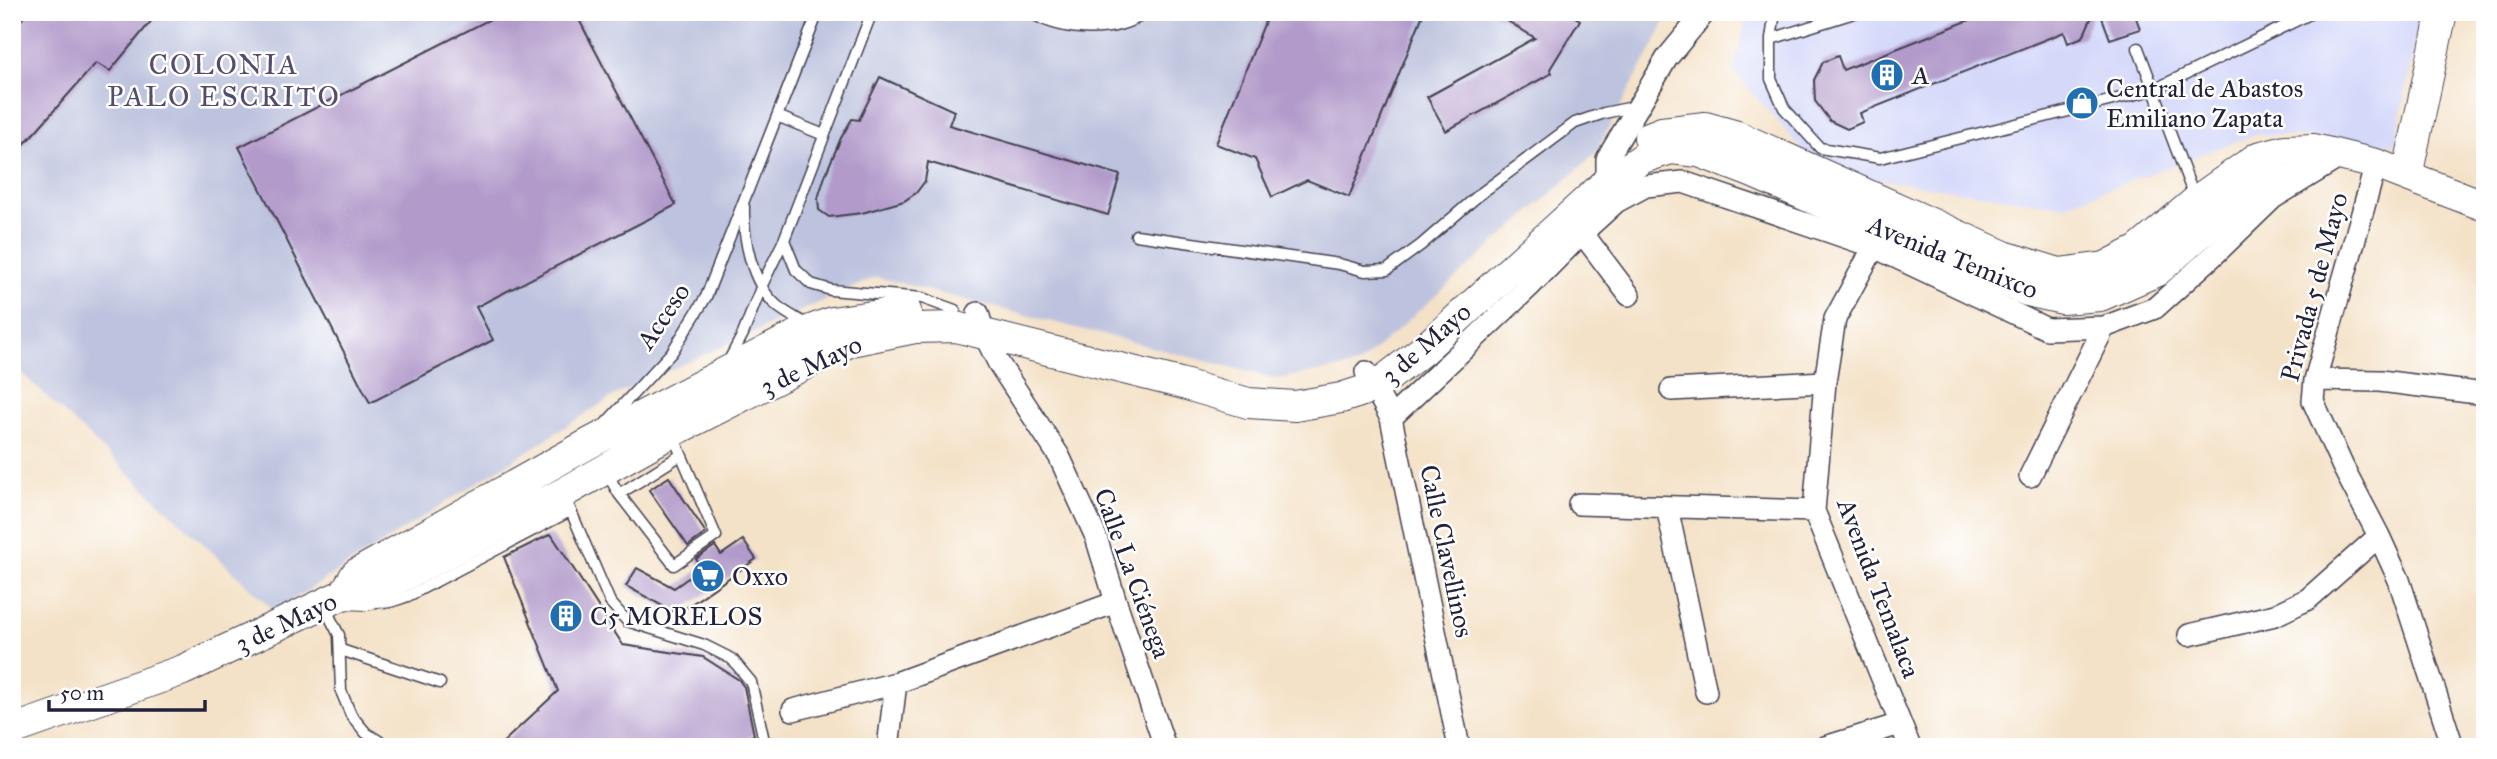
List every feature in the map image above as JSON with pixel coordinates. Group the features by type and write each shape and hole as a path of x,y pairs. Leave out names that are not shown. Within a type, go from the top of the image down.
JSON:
{"main road":[{"path":"2407,176 2442,12"},
{"path":"1370,379 1572,188 1610,181 1622,148 1662,132 1705,127 1737,136 2004,256 2059,273 2105,267 2202,213"},
{"name":"Avenida Temixco","path":"1671,149 1699,152 1741,168 2027,291 2062,299 2100,296 2157,271 2202,213 2314,149 2376,164 2483,207"},
{"name":"3 de Mayo","path":"12,730 183,670 347,592 563,484 671,426 703,417 829,337 915,328 956,327 972,319 1248,403 1296,406 1341,398 1423,350 1575,224 1610,181 1643,158 1671,149"},
{"path":"671,426 720,376 795,336 829,337"}],"street":[{"path":"1705,12 1667,58 1638,106 1610,181 1646,186 1684,183 1874,247 2047,329 2104,327 2155,308 2273,198 2343,155"},
{"name":"Privada 5 de Mayo","path":"2376,164 2315,380 2313,401 2399,580 2453,747"},
{"path":"1391,418 1531,286 1575,224 1629,295"},
{"name":"Avenida Temalaca","path":"1874,247 1835,319 1825,382 1814,511 1910,747"},
{"name":"Calle La Ciénega","path":"972,319 1059,456 1097,537 1165,747"},
{"path":"2030,476 2104,327"},
{"name":"Calle Clavellinos","path":"1370,379 1391,418 1459,747"},
{"path":"2315,380 2380,381 2485,396"},
{"path":"1671,390 1825,382"},
{"path":"1579,504 1814,511"},
{"path":"1667,507 1706,692"},
{"path":"2189,635 2275,615 2308,598 2379,536"},
{"path":"793,710 896,682 1116,602"},
{"path":"888,747 896,682"},
{"path":"1825,747 1900,724"}],"lane":[{"name":"Acceso","path":"602,464 627,398 672,352 706,297 818,12"},
{"path":"703,417 784,240 872,12"},
{"path":"1029,12 1046,22 1089,30 1137,19 1147,12"},
{"path":"1775,12 1771,39 1771,79 1784,108 1821,148 1880,158 2153,90 2314,12"},
{"path":"1771,39 1857,12"},
{"path":"2138,48 2202,213"},
{"path":"1136,235 1339,264 1365,271 1387,270 1421,246 1480,194 1575,123 1638,106"},
{"path":"777,116 824,135"},
{"name":"Acceso","path":"745,197 743,231 750,258 762,285 775,304 829,337"},
{"path":"784,240 796,270 811,284 831,290 922,298 972,319"},
{"path":"602,464 674,565 716,536 671,426"},
{"path":"563,484 610,602 627,621 704,645 732,659 751,682 763,747"},
{"path":"347,592 339,635 341,691 351,715 366,733 389,747"},
{"path":"341,650 440,683"}],"shaded area":[{"path":"12,12 1669,12 1594,155 1358,365 1277,379 876,277 617,394 275,611 12,364"},
{"name":"Central de Abastos Emiliano Zapata","path":"1748,12 2421,12 2395,144 2257,134 2062,206 1821,171 1733,71"}],"building":[{"path":"28,12 143,12 153,19 110,71 96,63 12,158 12,30"},
{"path":"504,12 575,12 676,205 476,307 493,340 370,403 239,147"},
{"path":"1269,12 1424,12 1349,197 1307,180 1272,197 1255,159 1216,144"},
{"path":"1493,12 1567,12 1580,20 1550,69 1552,73 1446,131 1427,97 1535,38"},
{"name":"A","path":"1990,12 2094,12 2083,37 2068,43 2064,32 1860,113 1863,122 1847,129 1830,121 1815,101 1814,80 1823,62 1838,56 1843,70"},
{"path":"2100,12 2134,12 2140,29 2110,39"},
{"path":"880,77 954,111 949,125 1120,175 1108,215 928,162 925,181 916,193 904,201 862,213 829,217 819,210 818,198 826,173 841,138 852,119 859,120"},
{"path":"669,477 706,533 688,546 649,490"},
{"name":"C5 MORELOS","path":"551,534 623,645 703,657 739,680 744,687 754,735 730,747 498,747 558,691 504,557"},
{"path":"743,540 756,559 677,614 626,586 637,568 674,588 702,568 696,559 715,546 721,555"}],"place":[{"name":"A","path":"1887,75"},
{"name":"Central de Abastos Emiliano Zapata","path":"2082,103"},
{"name":"Oxxo","path":"708,576"},
{"name":"C5 MORELOS","path":"566,616"}],"district":[{"name":"COLONIA PALO ESCRITO","path":"224,80"}]}
